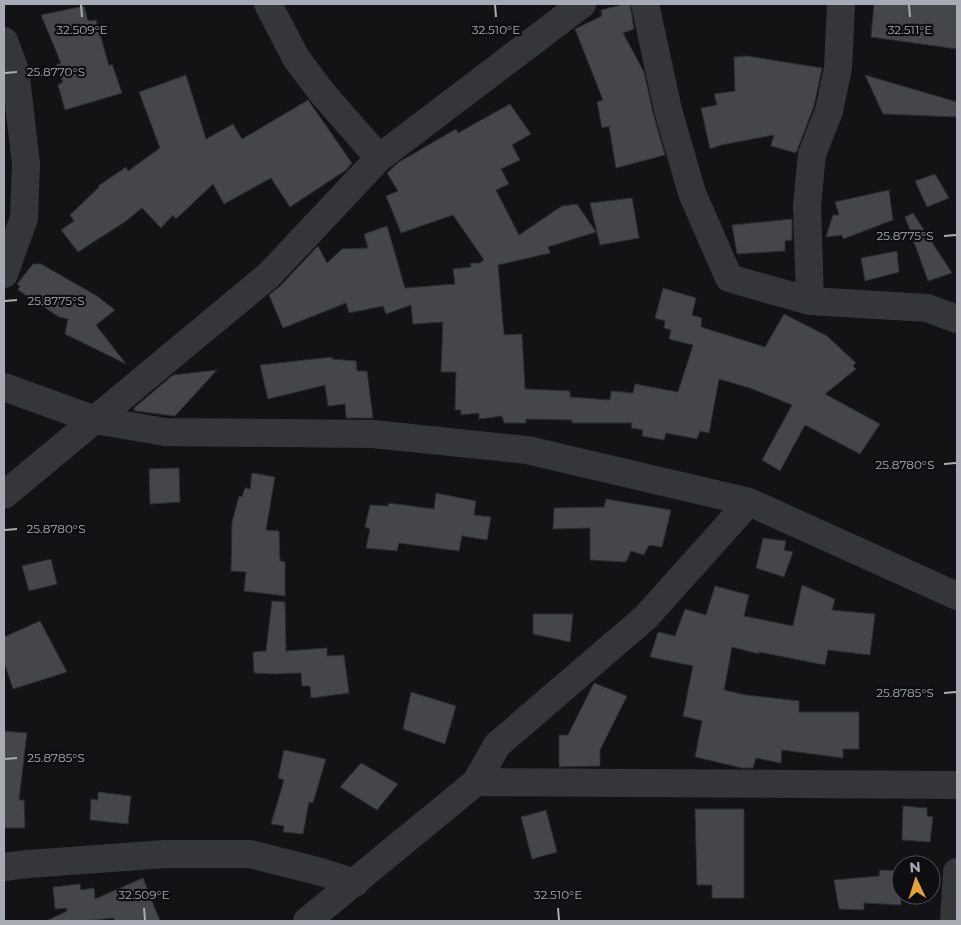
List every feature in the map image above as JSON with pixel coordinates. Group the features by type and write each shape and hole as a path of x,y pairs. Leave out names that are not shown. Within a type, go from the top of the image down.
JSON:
{"street":[{"path":"268,4 296,58 323,94 379,158"},
{"path":"4,494 269,276 379,158 582,4"},
{"path":"645,4 668,110 692,193 728,278 810,301 927,308 957,319"},
{"path":"810,301 808,205 812,154 829,112 838,68 841,4"},
{"path":"4,41 15,70 26,164 24,218 4,274"},
{"path":"4,387 95,420 165,432 373,434 527,450 749,502 957,596"},
{"path":"307,921 476,782 497,745 646,617 749,502"},
{"path":"476,782 957,785"},
{"path":"4,868 28,864 166,854 250,854 321,872 355,883"},
{"path":"954,921 957,872"}],"building":[{"path":"630,4 634,29 623,33 644,72 665,155 616,168 609,126 602,128 597,102 603,100 575,29 602,16 601,10"},
{"path":"874,4 957,4 957,49 871,37"},
{"path":"84,6 88,21 96,20 109,66 112,64 122,93 65,110 58,85 63,82 56,65 61,63 41,15"},
{"path":"747,56 822,68 814,106 796,153 771,146 774,135 721,145 710,149 701,108 717,105 714,94 735,91 734,57"},
{"path":"186,75 206,139 233,124 242,139 308,100 352,163 346,170 290,207 271,178 224,204 213,184 176,219 173,215 161,228 142,208 126,221 78,252 61,230 74,221 70,215 98,186 126,167 128,171 160,148 139,92"},
{"path":"865,75 957,102 957,117 883,114"},
{"path":"510,104 531,134 512,145 520,160 501,169 509,184 496,190 519,235 562,206 577,204 596,232 548,247 550,253 498,265 504,335 522,334 525,389 570,391 570,397 610,400 611,391 633,393 635,384 678,392 693,345 669,339 671,330 664,328 665,321 655,318 663,288 696,298 692,315 702,318 701,327 765,347 784,314 827,336 856,363 853,366 856,369 825,394 880,424 860,454 805,425 780,471 762,460 792,405 750,388 719,379 709,433 700,431 697,439 666,433 664,440 642,436 643,430 631,428 632,423 572,423 572,420 526,419 526,423 504,423 502,416 479,419 479,413 461,415 461,410 455,410 456,372 441,372 443,322 413,324 411,305 386,314 383,306 349,313 346,303 283,328 269,295 318,246 327,263 342,249 368,248 364,234 387,226 405,288 455,284 453,269 471,267 470,263 480,263 484,260 453,215 401,233 386,196 398,191 387,173 399,162 456,129 458,133"},
{"path":"935,174 949,198 927,207 915,181"},
{"path":"889,190 893,220 843,239 842,235 826,237 833,215 839,215 835,202"},
{"path":"632,198 639,238 600,245 590,203"},
{"path":"913,213 952,273 928,281 905,217"},
{"path":"792,219 792,240 785,241 785,251 737,254 732,225"},
{"path":"897,251 899,272 865,281 861,258"},
{"path":"33,264 41,264 97,296 115,310 96,325 126,364 65,334 68,319 59,317 18,290 20,286 17,284"},
{"path":"332,357 332,359 356,361 357,371 367,371 373,418 346,418 345,404 328,406 325,385 268,399 260,365"},
{"path":"217,370 175,416 135,411 134,408 173,375"},
{"path":"179,468 180,502 150,504 149,469"},
{"path":"252,473 275,477 266,530 279,531 280,561 285,562 285,596 244,591 246,572 231,571 232,522 239,496 242,497 245,488 250,489"},
{"path":"436,493 476,501 474,515 491,517 487,540 462,536 459,551 399,543 397,551 366,548 370,529 365,527 370,505 388,506 389,503 434,509"},
{"path":"606,499 671,510 662,547 649,545 644,555 631,551 626,562 590,560 590,528 553,529 554,508 604,507"},
{"path":"763,538 786,541 784,550 793,552 784,577 756,568"},
{"path":"51,559 57,584 29,591 22,566"},
{"path":"802,585 835,599 832,610 875,614 870,655 828,650 825,665 759,652 759,654 732,647 724,690 746,695 799,701 799,712 859,712 859,749 843,749 843,758 782,750 781,763 756,758 753,768 742,768 695,757 702,721 683,716 693,666 650,657 658,632 675,636 685,609 706,615 715,586 749,595 744,616 793,626"},
{"path":"272,601 285,602 286,651 327,648 327,656 344,655 349,693 311,698 310,686 302,686 301,673 254,673 253,652 266,651"},
{"path":"533,614 573,614 570,642 533,634"},
{"path":"40,621 67,672 13,689 4,662 4,637"},
{"path":"594,683 627,696 600,750 600,766 559,767 559,735 568,735"},
{"path":"411,692 456,706 445,744 403,729"},
{"path":"4,731 27,733 19,800 24,800 25,828 4,828"},
{"path":"284,750 326,759 313,803 309,802 303,834 283,832 284,826 271,824 284,780 278,778"},
{"path":"361,763 398,784 377,810 340,787"},
{"path":"98,792 131,796 128,824 90,820 91,799 98,800"},
{"path":"903,806 927,808 927,816 933,817 930,842 902,840"},
{"path":"695,809 744,809 744,898 712,898 712,885 697,885"},
{"path":"546,810 557,852 532,859 521,817"},
{"path":"880,870 891,871 891,904 864,903 864,910 839,909 834,880 879,876"},
{"path":"143,878 160,921 115,921 113,918 84,921 46,921 67,911 67,908 55,909 53,887 80,884 81,890 94,888 95,899"}]}
